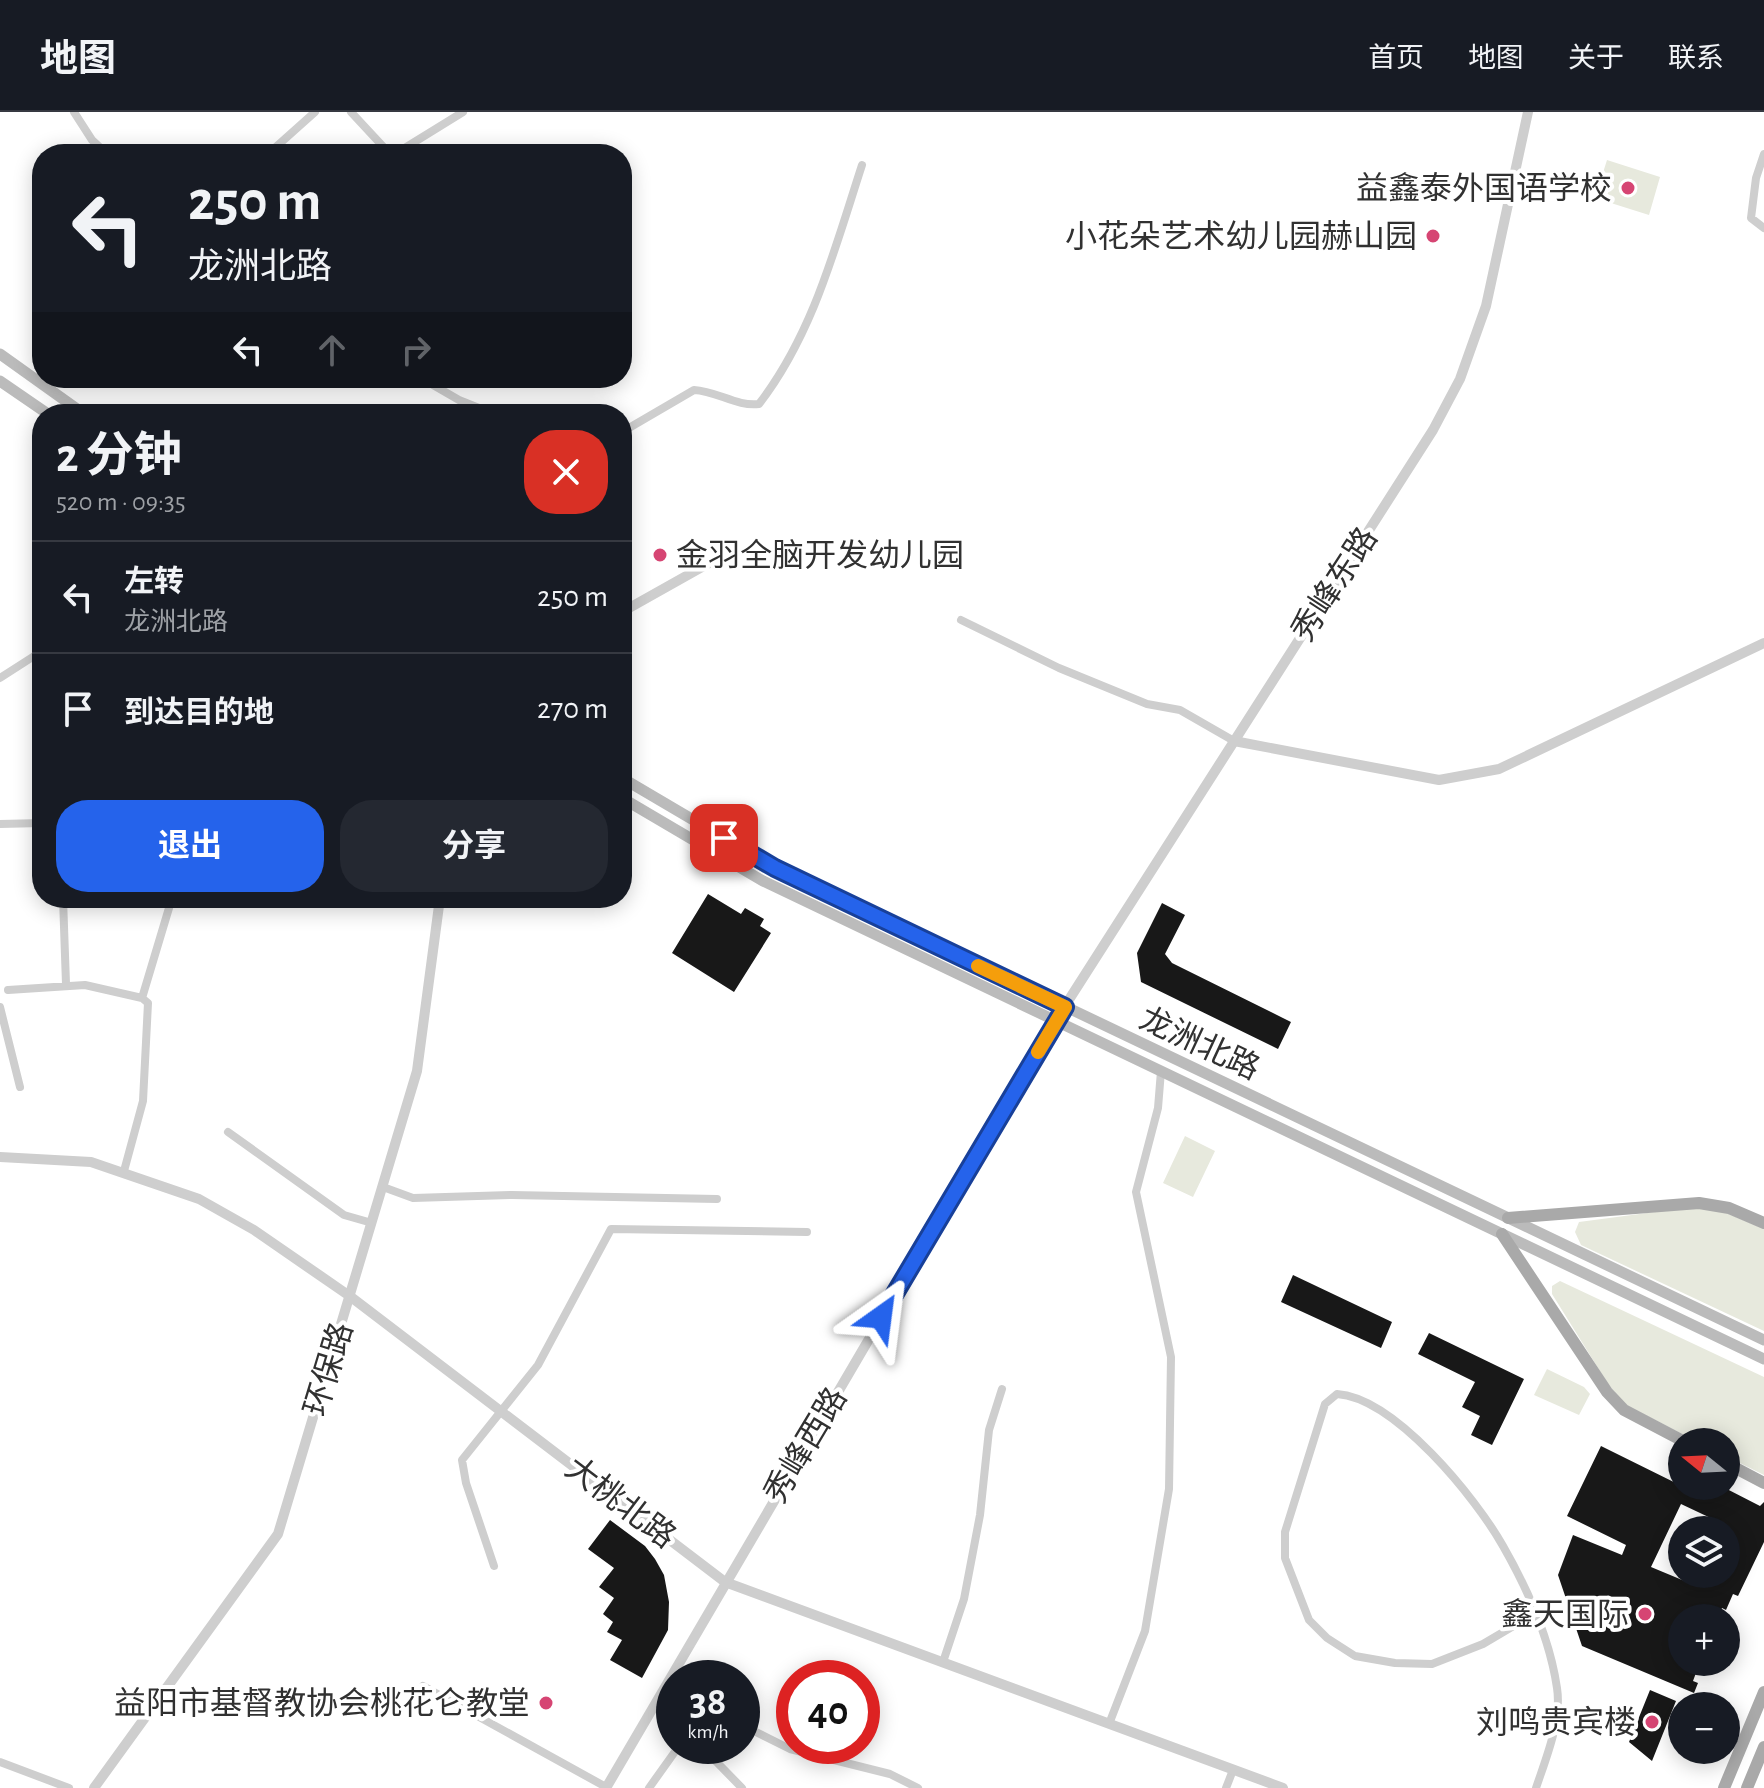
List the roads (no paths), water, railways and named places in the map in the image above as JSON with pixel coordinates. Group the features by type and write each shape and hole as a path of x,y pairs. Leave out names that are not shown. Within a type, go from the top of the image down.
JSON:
{"main road":[{"path":"0,354 32,377"},
{"path":"0,381 33,404"},
{"path":"48,388 70,404"},
{"name":"龙洲北路","path":"632,784 775,868 1764,1340"},
{"name":"龙洲北路","path":"632,804 763,881 1764,1359"},
{"path":"1508,1218 1699,1203 1729,1208 1764,1223"},
{"path":"1502,1234 1607,1392 1624,1410 1668,1433"},
{"path":"1740,1470 1764,1483"},
{"path":"1724,1788 1764,1692"},
{"path":"1747,1788 1764,1747"}],"street":[{"path":"74,112 96,144"},
{"path":"279,144 315,112"},
{"path":"351,112 382,144"},
{"path":"409,144 463,112"},
{"name":"秀峰东路","path":"1056,1020 1433,430 1460,379 1486,306 1528,112"},
{"path":"1764,154 1756,178 1751,218 1764,228"},
{"path":"632,426 694,390 750,405 759,404 774,385 820,296 862,165"},
{"path":"438,388 469,404"},
{"path":"632,606 711,562"},
{"path":"961,620 1088,680 1147,704 1180,710 1234,741 1439,780 1499,769 1764,643"},
{"path":"0,678 32,657"},
{"path":"0,824 32,823"},
{"path":"63,908 66,984"},
{"path":"142,998 169,908"},
{"name":"环保路","path":"94,1788 278,1534 417,1071 439,908"},
{"path":"8,990 85,985 142,998 148,1003 143,1101 124,1171"},
{"path":"0,1007 20,1087"},
{"name":"秀峰西路","path":"683,1660 725,1582 1056,1020"},
{"path":"1109,1724 1145,1631 1169,1489 1171,1357 1136,1192 1158,1108 1161,1071"},
{"path":"228,1132 344,1215 372,1223"},
{"name":"大桃北路","path":"0,1157 91,1162 124,1171 199,1199 254,1230 351,1297 725,1582 1283,1788"},
{"path":"383,1187 413,1198 512,1195 717,1199"},
{"path":"494,1566 466,1483 462,1460 538,1365 611,1229 807,1232"},
{"path":"943,1662 964,1599 980,1515 989,1430 1002,1389"},
{"path":"1534,1614 1483,1644 1432,1664 1395,1663 1355,1656 1327,1638 1309,1620 1285,1558 1285,1532 1289,1510 1325,1404 1337,1394 1351,1395 1407,1430 1452,1474 1503,1546 1534,1614 1547,1643 1558,1691 1551,1746 1536,1788"},
{"path":"423,1686 606,1787"},
{"name":"秀峰西路","path":"606,1787 656,1707"},
{"path":"760,1734 790,1749 890,1774 918,1788"},
{"path":"0,1762 69,1788"},
{"path":"649,1788 666,1764"},
{"path":"719,1764 742,1788"},
{"path":"1226,1788 1233,1770"}],"place":[{"name":"益鑫泰外国语学校","path":"1628,188"},
{"name":"小花朵艺术幼儿园赫山园","path":"1433,236"},
{"name":"金羽全脑开发幼儿园","path":"660,555"},
{"name":"鑫天国际","path":"1645,1614"},
{"name":"益阳市基督教协会桃花仑教堂","path":"546,1703"},
{"name":"刘鸣贵宾楼","path":"1652,1722"}]}
